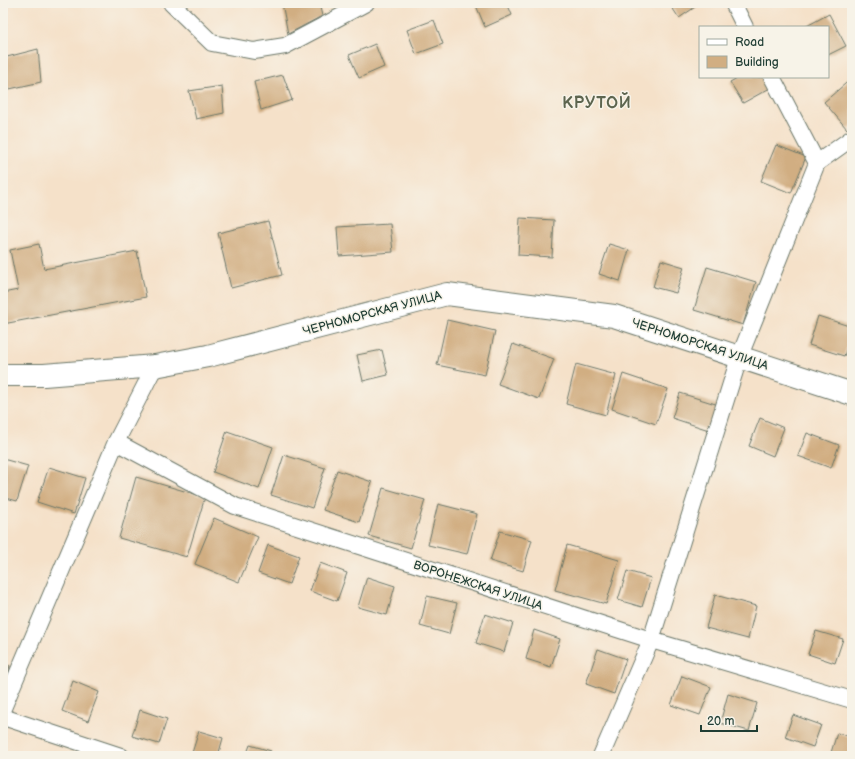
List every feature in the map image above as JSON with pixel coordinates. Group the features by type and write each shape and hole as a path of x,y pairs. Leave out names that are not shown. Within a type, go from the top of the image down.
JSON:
{"main road":[{"name":"ЧЕРНОМОРСКАЯ УЛИЦА","path":"3,375 44,375 155,366 208,356 447,294 614,316 852,394"}],"street":[{"path":"171,3 212,43 254,51 285,46 366,3"},
{"path":"733,3 745,26"},
{"path":"773,78 817,163"},
{"path":"601,756 651,640 739,358 817,163 852,138"},
{"path":"3,708 116,442 155,366"},
{"name":"ВОРОНЕЖСКАЯ УЛИЦА","path":"116,442 235,506 651,640 852,700"},
{"path":"3,717 121,756"}],"building":[{"path":"282,3 319,3 322,16 288,34"},
{"path":"475,3 507,3 512,15 485,27"},
{"path":"669,3 701,3 679,18"},
{"path":"829,14 846,46 829,54 829,26 807,26"},
{"path":"434,20 443,44 416,54 407,30"},
{"path":"375,44 384,67 359,78 349,55"},
{"path":"38,49 41,82 5,90 3,58"},
{"path":"283,75 292,100 261,110 254,82"},
{"path":"737,78 764,78 770,88 743,103 730,82"},
{"path":"852,78 852,125 847,129 824,102"},
{"path":"222,86 224,113 196,119 189,91"},
{"path":"776,145 806,157 791,193 761,181"},
{"path":"520,218 554,220 552,257 518,255"},
{"path":"268,221 282,275 231,288 218,233"},
{"path":"390,224 393,252 339,256 337,227"},
{"path":"39,244 44,269 137,251 146,297 3,324 3,293 18,290 10,250"},
{"path":"609,244 629,250 620,281 599,274"},
{"path":"661,260 684,267 676,293 653,287"},
{"path":"707,267 756,282 743,325 694,310"},
{"path":"818,316 852,327 852,333 844,356 809,345"},
{"path":"447,320 495,331 485,375 437,365"},
{"path":"513,344 554,359 539,399 498,384"},
{"path":"382,350 388,375 363,381 357,355"},
{"path":"576,364 616,375 606,415 566,404"},
{"path":"623,374 668,389 656,424 612,409"},
{"path":"680,393 722,406 715,432 672,418"},
{"path":"760,418 784,428 773,456 749,446"},
{"path":"227,431 273,447 259,489 213,472"},
{"path":"807,433 839,445 831,468 798,456"},
{"path":"284,455 325,468 312,508 271,495"},
{"path":"3,459 28,466 17,501 3,497"},
{"path":"49,467 85,478 74,514 37,502"},
{"path":"337,470 372,482 359,522 323,510"},
{"path":"136,477 205,497 187,557 119,538"},
{"path":"383,488 425,500 411,548 369,536"},
{"path":"438,504 477,514 467,554 428,545"},
{"path":"214,518 258,537 239,582 195,564"},
{"path":"500,531 532,540 523,571 490,561"},
{"path":"268,545 299,556 289,584 258,573"},
{"path":"567,545 619,560 606,604 555,590"},
{"path":"320,563 347,573 337,601 310,591"},
{"path":"627,571 651,578 642,607 618,600"},
{"path":"367,577 395,586 387,615 358,607"},
{"path":"715,595 756,606 748,639 706,628"},
{"path":"427,596 457,603 449,634 420,626"},
{"path":"485,614 513,623 504,652 476,643"},
{"path":"534,630 560,639 551,667 526,659"},
{"path":"816,631 843,639 835,663 808,654"},
{"path":"598,649 626,659 614,694 586,684"},
{"path":"3,663 10,666 3,686"},
{"path":"682,676 711,687 700,715 671,705"},
{"path":"73,681 99,692 88,721 62,711"},
{"path":"728,694 757,703 749,731 720,723"},
{"path":"140,710 167,719 159,744 132,736"},
{"path":"793,715 821,725 813,747 785,737"},
{"path":"199,731 223,738 218,756 191,756"},
{"path":"837,733 852,737 852,756 830,756"},
{"path":"250,745 271,751 269,756 246,756"}],"district":[{"name":"КРУТОЙ","path":"597,102"}]}
